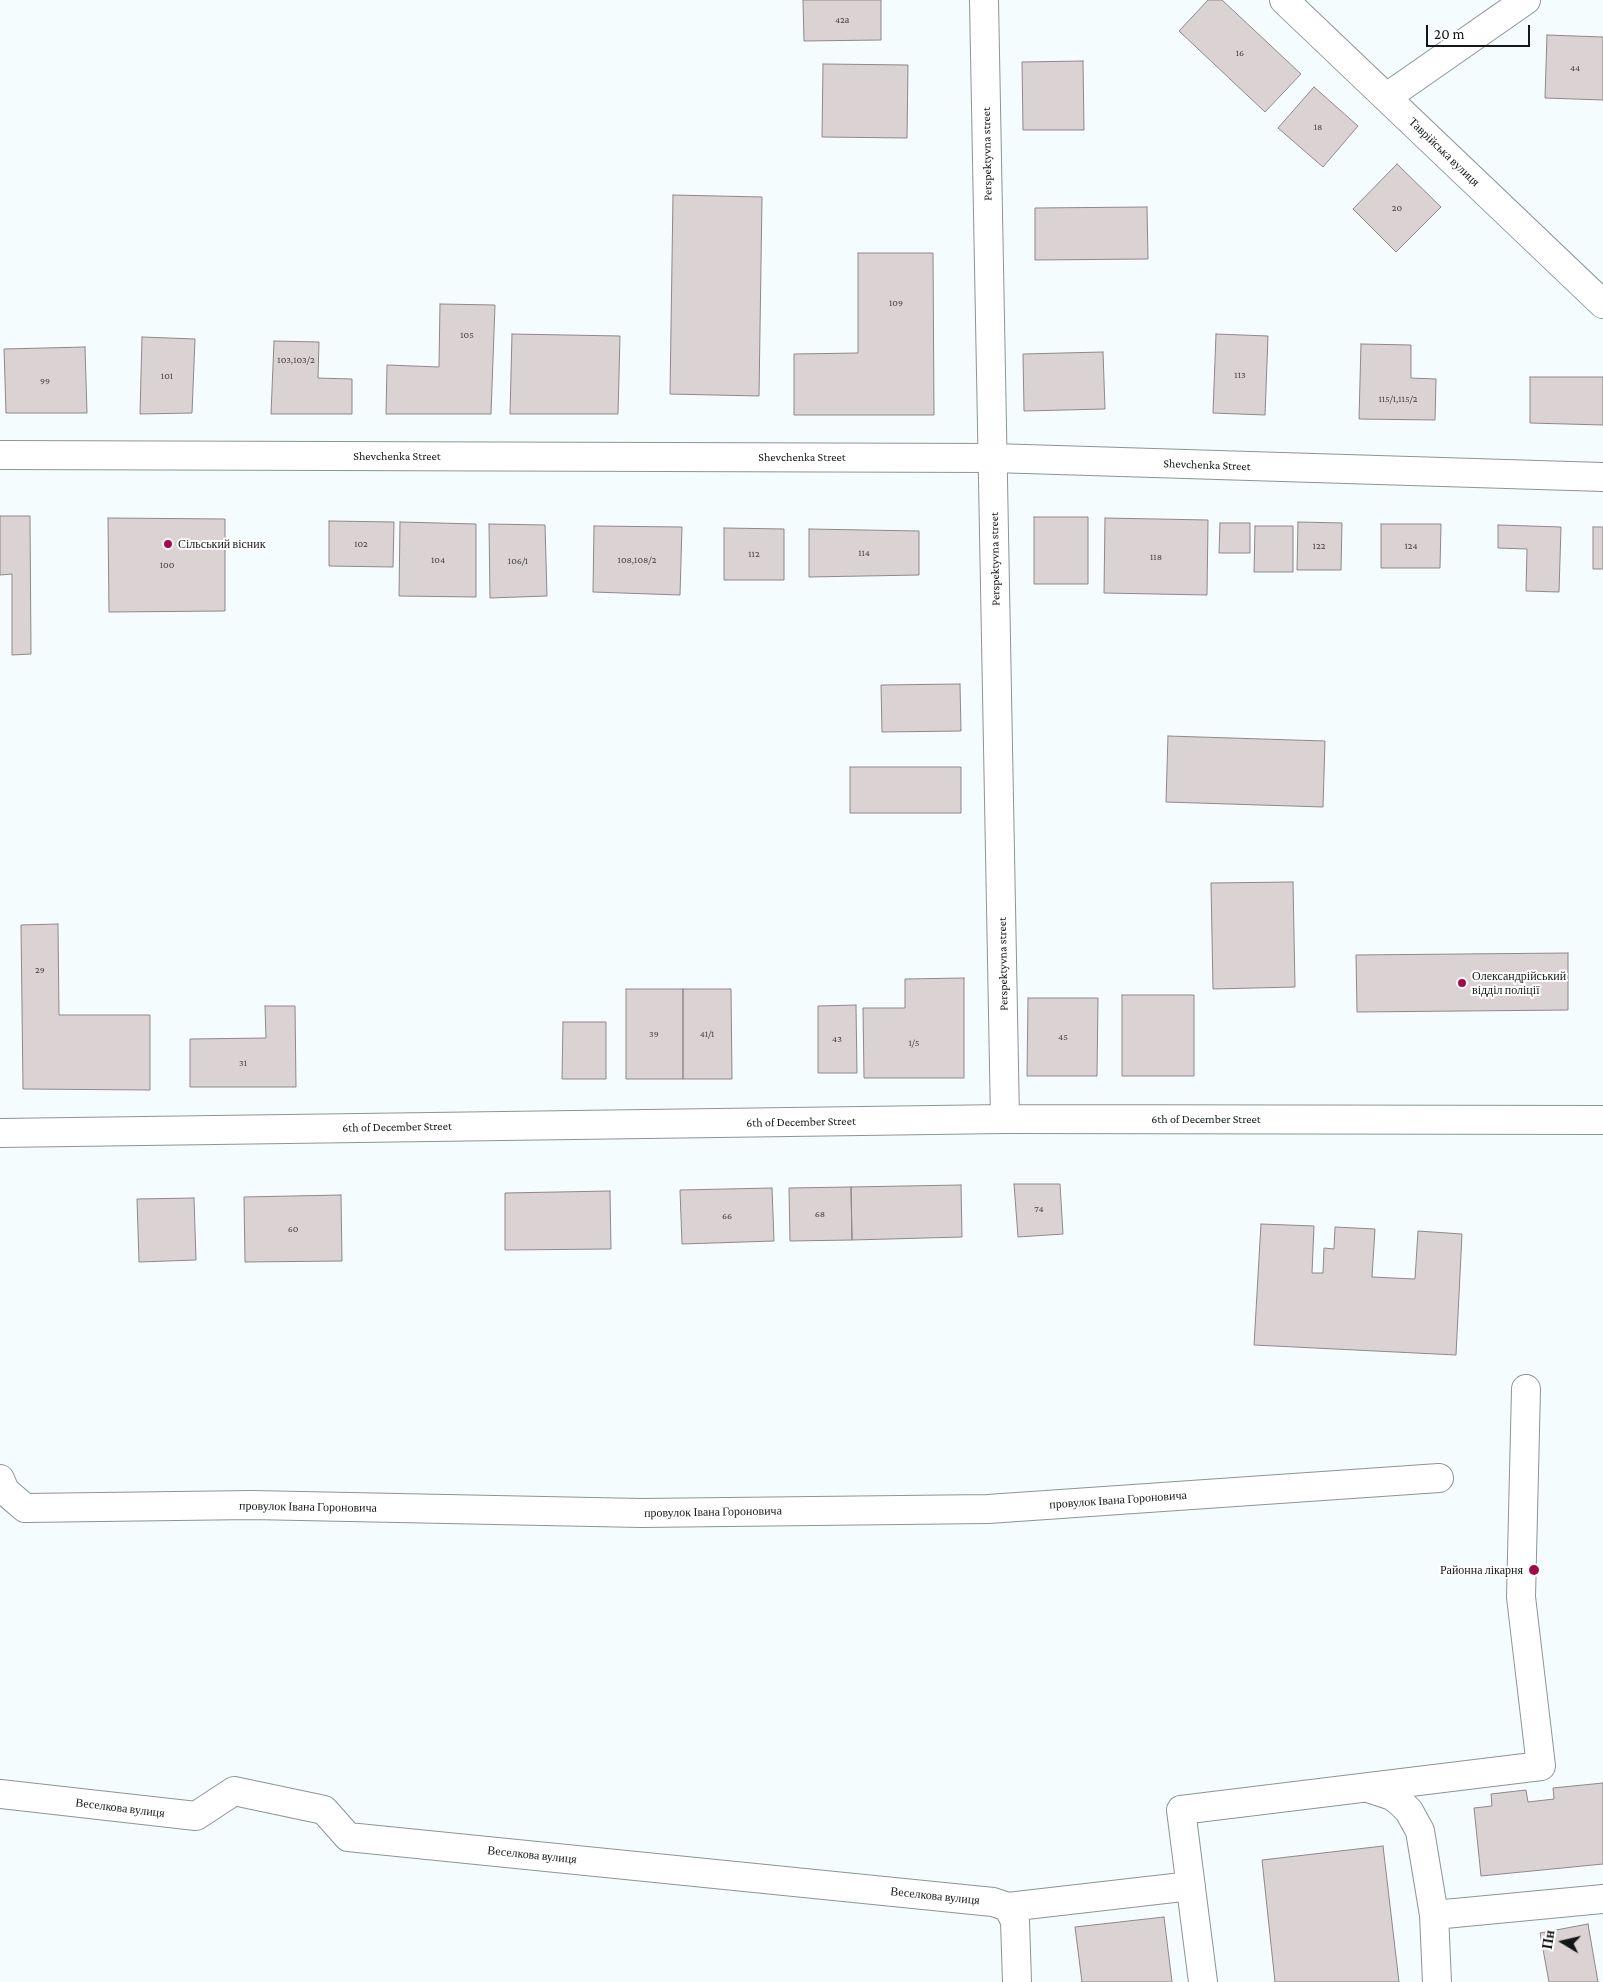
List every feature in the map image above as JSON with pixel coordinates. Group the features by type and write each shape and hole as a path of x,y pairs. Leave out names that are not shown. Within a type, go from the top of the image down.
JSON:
{"street":[{"name":"Perspektyvna street","path":"984,0 1005,1119"},
{"name":"Таврійська вулиця","path":"1284,0 1603,304"},
{"path":"1387,98 1526,0"},
{"name":"Shevchenka Street","path":"0,455 993,458 1603,477"},
{"name":"6th of December Street","path":"0,1133 1005,1119 1603,1120"},
{"path":"1203,1982 1181,1810 1541,1766 1521,1596 1526,1389"},
{"name":"провулок Івана Гороновича","path":"0,1479 5,1491 25,1508 252,1505 641,1513 988,1509 1439,1478"},
{"path":"1365,1787 1392,1796 1406,1807 1416,1820 1420,1831 1434,1915 1437,1982"},
{"name":"Веселкова вулиця","path":"0,1794 196,1816 234,1792 324,1810 348,1837 993,1902 1008,1907"},
{"path":"1017,1982 1016,1921 1008,1907 1191,1886"},
{"path":"1434,1915 1603,1899"}],"building":[{"path":"803,0 881,0 881,40 804,41"},
{"path":"1208,0 1222,0 1301,74 1265,112 1179,31"},
{"path":"1547,35 1603,37 1603,100 1545,98"},
{"path":"1083,61 1084,130 1023,130 1022,62"},
{"path":"823,64 908,65 907,138 822,137"},
{"path":"1314,87 1358,126 1323,167 1278,128"},
{"path":"1397,164 1441,207 1396,252 1353,209"},
{"path":"673,195 762,197 759,396 670,394"},
{"path":"1147,207 1148,259 1035,260 1035,208"},
{"path":"858,253 933,253 934,415 794,415 794,354 858,353"},
{"path":"440,304 495,305 491,414 386,414 387,365 439,367"},
{"path":"512,334 620,336 618,414 510,414"},
{"path":"1216,334 1268,336 1265,415 1213,413"},
{"path":"142,337 195,339 192,413 140,414"},
{"path":"274,341 319,342 318,378 352,379 352,414 271,414"},
{"path":"1361,344 1411,345 1411,378 1436,379 1435,420 1359,419"},
{"path":"85,347 87,413 6,413 4,349"},
{"path":"1103,352 1105,409 1024,411 1023,354"},
{"path":"1530,377 1603,377 1603,425 1530,423"},
{"path":"0,516 30,516 31,654 12,655 12,574 0,575"},
{"path":"1034,517 1088,517 1088,584 1034,584"},
{"path":"108,518 225,519 225,611 109,612"},
{"path":"1105,518 1208,520 1207,595 1104,593"},
{"path":"329,521 394,522 393,567 329,566"},
{"path":"400,522 476,524 476,597 399,596"},
{"path":"1298,522 1342,523 1341,570 1297,570"},
{"path":"1220,523 1250,523 1250,553 1219,553"},
{"path":"489,524 545,525 547,596 490,598"},
{"path":"1381,524 1441,524 1440,568 1381,568"},
{"path":"1498,525 1561,527 1559,592 1526,591 1527,549 1498,548"},
{"path":"594,526 682,527 680,595 593,592"},
{"path":"1255,526 1293,526 1293,572 1254,572"},
{"path":"1593,527 1603,527 1603,569 1593,569"},
{"path":"724,528 784,529 784,580 724,580"},
{"path":"809,529 919,531 919,575 809,577"},
{"path":"960,684 961,731 882,732 881,685"},
{"path":"1168,736 1325,741 1323,807 1166,802"},
{"path":"850,767 961,767 961,813 850,813"},
{"path":"1293,882 1295,987 1213,989 1211,883"},
{"path":"58,924 59,1015 150,1015 150,1090 23,1089 21,925"},
{"name":"Олександрійський відділ поліції","path":"1568,953 1568,1010 1357,1012 1356,955"},
{"path":"964,978 964,1078 864,1078 863,1008 905,1008 905,979"},
{"path":"626,989 683,989 683,1079 626,1079"},
{"path":"683,989 731,989 732,1079 683,1079"},
{"path":"1122,995 1194,995 1194,1076 1122,1076"},
{"path":"1028,998 1098,998 1097,1076 1027,1076"},
{"path":"856,1005 857,1073 818,1073 818,1006"},
{"path":"265,1006 295,1006 296,1087 190,1087 190,1039 266,1038"},
{"path":"563,1022 606,1022 606,1079 562,1079"},
{"path":"1014,1184 1060,1184 1063,1234 1018,1237"},
{"path":"961,1185 962,1237 852,1240 851,1187"},
{"path":"851,1187 852,1240 790,1241 789,1188"},
{"path":"772,1188 774,1241 682,1244 680,1190"},
{"path":"610,1191 611,1249 505,1250 505,1193"},
{"path":"341,1195 342,1261 245,1262 244,1197"},
{"path":"194,1198 196,1260 139,1262 137,1199"},
{"path":"1261,1224 1314,1226 1312,1273 1323,1273 1324,1248 1334,1249 1335,1227 1375,1229 1372,1277 1415,1279 1418,1231 1462,1234 1456,1355 1254,1345"},
{"path":"1603,1783 1603,1864 1481,1876 1474,1808 1492,1806 1491,1794 1526,1790 1528,1802 1554,1799 1553,1788"},
{"path":"1383,1846 1399,1982 1275,1982 1262,1860"},
{"path":"1164,1917 1172,1982 1082,1982 1075,1927"},
{"path":"1588,1924 1598,1982 1549,1982 1540,1933"}],"place":[{"name":"Сільський вісник","path":"168,544"},
{"name":"Олександрійський відділ поліції","path":"1462,983"},
{"name":"Районна лікарня","path":"1534,1570"}]}
